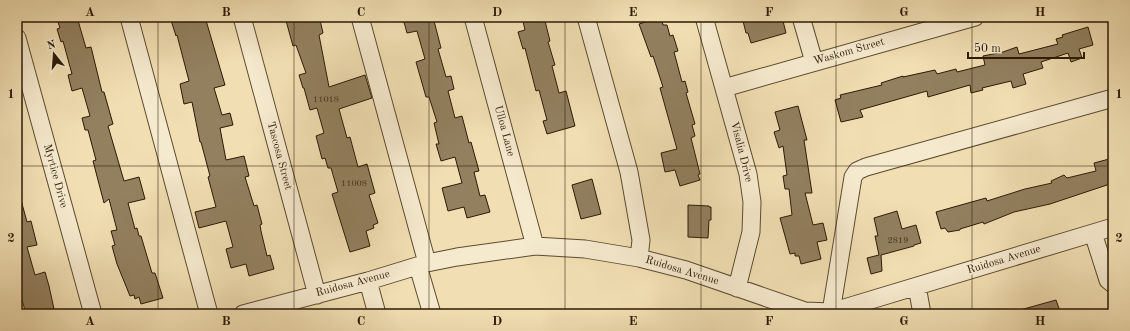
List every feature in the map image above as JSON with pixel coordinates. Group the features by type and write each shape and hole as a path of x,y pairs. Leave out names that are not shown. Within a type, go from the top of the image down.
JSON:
{"street":[{"path":"129,17 209,314"},
{"name":"Tascosa Street","path":"242,17 317,295"},
{"path":"360,17 422,265 432,314"},
{"name":"Ulloa Lane","path":"472,17 535,246"},
{"path":"586,17 629,172 641,240 639,258"},
{"name":"Visalia Drive","path":"704,17 748,174 752,202 751,232 737,288"},
{"path":"801,17 814,62"},
{"name":"Waskom Street","path":"724,88 975,17"},
{"name":"Myrtice Drive","path":"17,38 93,314"},
{"path":"831,312 853,177 857,171 866,167 1113,98"},
{"name":"Ruidosa Avenue","path":"243,314 317,295 422,265 457,257 535,246 585,249 639,258 686,270 805,311 831,312 1113,227"},
{"path":"1093,233 1108,280 1113,284"},
{"path":"368,281 377,314"},
{"path":"917,286 922,314"}],"building":[{"path":"59,17 77,17 86,48 91,47 102,92 104,92 113,124 108,126 124,181 139,177 145,199 128,203 135,229 137,228 139,236 141,236 152,273 155,273 163,298 141,304 139,297 135,299 134,295 130,296 117,264 112,246 115,245 111,231 117,230 109,199 104,203 93,161 96,160 88,130 85,130 82,118 90,116 82,88 72,91 68,75 72,74 63,41 61,42 57,29 60,28 58,22 61,21"},
{"path":"170,17 205,17 225,85 214,88 222,115 230,113 233,125 220,128 226,160 244,156 249,176 245,177 254,206 257,205 262,224 260,225 267,256 270,255 274,269 249,276 246,264 231,268 226,249 233,247 226,221 199,228 195,212 216,207 192,102 184,104 180,84 189,81 177,35 176,36"},
{"path":"285,17 315,17 316,21 320,20 323,33 319,35 329,87 365,75 372,98 339,109 347,138 350,137 358,167 367,164 375,193 369,195 378,223 373,225 374,228 366,231 370,246 350,252 332,194 338,192 331,168 328,168 325,158 322,159 316,136 324,133 317,108 310,110 299,75 306,73 296,45 293,46"},
{"path":"423,17 433,17 441,48 438,49 446,77 451,76 454,89 448,91 455,118 462,116 469,143 471,142 479,171 474,172 480,196 485,195 490,212 467,218 464,207 448,211 442,188 462,183 455,157 441,161 436,144 439,144 434,123 437,122 429,97 426,97 416,62 425,59 417,31 407,33 404,22"},
{"path":"522,17 544,17 550,41 548,42 555,65 552,66 559,93 566,91 575,126 547,134 543,121 547,120 539,90 536,91 525,48 523,49 518,32 525,30"},
{"path":"661,17 663,25 667,25 670,36 673,35 678,51 674,52 682,82 685,81 688,92 686,93 695,124 692,125 695,136 691,138 700,174 698,175 700,180 680,186 675,170 665,172 661,153 677,149 660,88 663,87 653,56 651,57 639,24"},
{"path":"742,17 782,17 786,33 751,43 748,33 746,33"},
{"path":"1088,27 1093,45 1079,49 1082,58 1071,62 1068,53 1041,62 1043,68 1023,74 1026,84 1013,88 1011,81 982,88 983,90 971,93 970,85 928,97 927,91 860,110 863,117 841,122 835,100 841,98 840,95 882,85 881,83 903,76 935,70 937,74 956,69 957,72 985,65 983,56 1003,52 1017,47 1019,54 1058,44 1056,39 1063,37 1062,35"},
{"path":"798,106 807,140 804,140 812,193 805,193 813,225 823,223 827,240 817,242 821,259 801,264 799,256 795,256 795,253 790,254 780,218 792,215 789,189 785,189 783,176 787,175 783,146 779,148 774,132 780,130 775,112"},
{"path":"1113,158 1113,183 1050,204 1014,212 984,224 983,222 960,230 948,232 945,228 941,229 936,212 986,198 987,201 1025,189 1052,183 1051,181 1064,175 1067,178 1096,171 1094,163"},
{"path":"592,179 601,214 581,219 572,185"},
{"path":"21,200 27,222 31,221 37,245 27,247 35,275 45,272 49,286 54,309 48,311 48,314 26,314 17,282 17,201"},
{"path":"688,205 711,207 711,220 709,220 708,238 688,237"},
{"path":"897,211 902,229 916,225 921,243 881,255 882,271 871,274 867,258 879,255 875,236 878,236 874,218"},
{"path":"1056,300 1061,314 1021,314 1020,310"}]}
